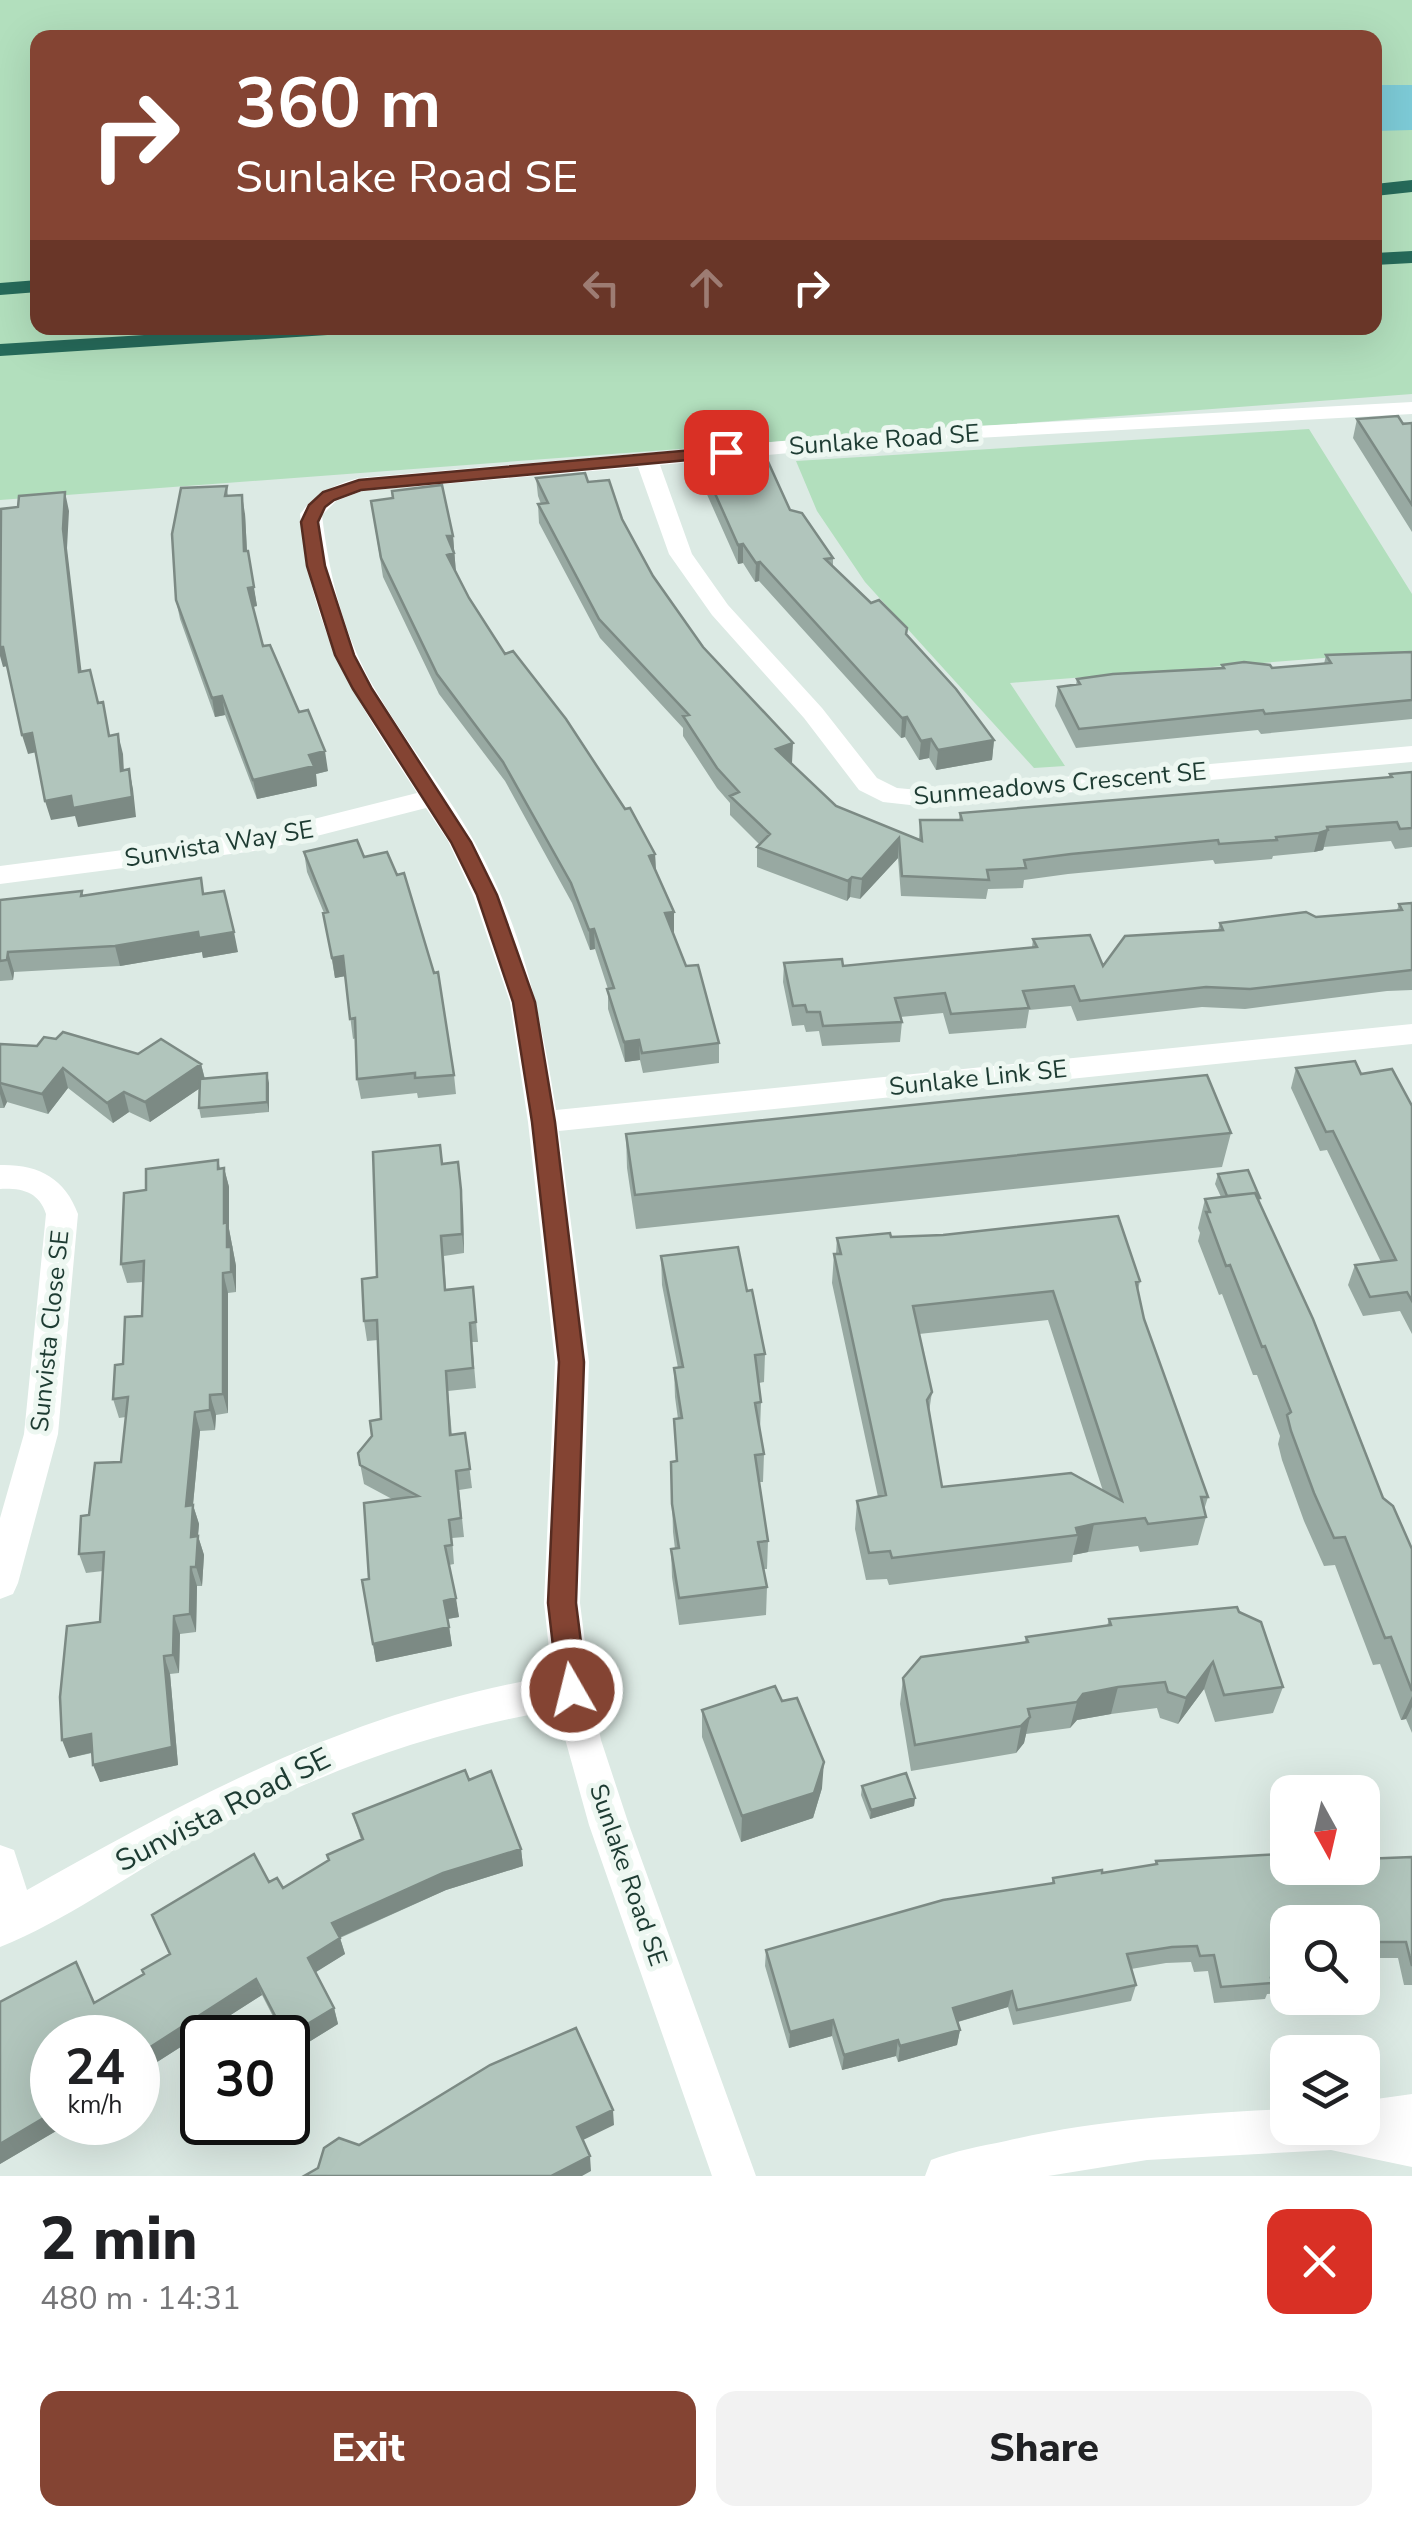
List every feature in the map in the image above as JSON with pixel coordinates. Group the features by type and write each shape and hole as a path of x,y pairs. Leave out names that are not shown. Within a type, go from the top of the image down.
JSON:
{"highway":[{"path":"1382,192 1412,186"},
{"path":"1382,193 1412,194"},
{"path":"1382,259 1412,257"},
{"path":"0,288 30,286"},
{"path":"0,350 234,335"}],"street":[{"name":"Sunlake Road SE","path":"734,2176 609,1826 582,1740 572,1690 562,1603 572,1362 543,1122 519,986 487,895 434,797 362,689 345,655 316,566 311,514 328,496 359,485 921,436 1412,408"},
{"name":"Sunmeadows Crescent SE","path":"647,458 676,542 710,597 813,713 868,784 892,796 918,798 1412,754"},
{"name":"Sunvista Way SE","path":"4,866 262,840 434,797"},
{"name":"Sunlake Link SE","path":"543,1122 1412,1034"},
{"name":"Sunvista Close SE","path":"0,1176 30,1178 47,1187 59,1201 62,1214 41,1434 0,1583"},
{"name":"Sunvista Road SE","path":"7,1923 270,1779 353,1744 474,1708 572,1690"},
{"path":"0,1864 7,1923"},
{"path":"1380,2121 1412,2116"},
{"path":"946,2176 1030,2157 1147,2138 1270,2131"},
{"path":"1380,2138 1412,2145"}],"green space":[{"path":"0,0 1412,0 1412,394 0,500"},
{"path":"1309,429 1412,594 1412,651 1010,683 1065,766 1034,768 865,582 817,511 796,461"}],"water":[{"path":"1382,85 1412,85 1412,130 1382,131"}],"building":[{"path":"1398,416 1403,424 1412,423 1412,505 1357,419"},
{"path":"765,455 790,510 802,513 833,558 825,559 871,603 879,600 907,628 906,634 956,689 994,740 938,750 931,739 921,741 907,717 902,718 760,562 756,563 743,544 738,545 705,471 726,469 723,460"},
{"path":"585,473 588,482 609,480 622,519 653,576 703,647 793,743 776,749 836,806 922,841 920,820 962,820 960,813 1392,777 1390,774 1412,772 1412,828 1400,829 1397,822 1327,827 1319,833 1276,837 1277,840 1219,844 1218,840 1071,854 1024,860 1026,868 987,870 989,880 902,876 899,838 862,879 852,877 848,881 757,847 770,834 730,796 739,792 717,768 683,716 689,715 599,619 538,504 548,503 536,478"},
{"path":"442,485 453,536 447,536 454,553 447,555 469,598 505,654 513,651 566,719 625,809 630,808 655,854 649,856 674,912 665,913 686,966 698,965 719,1043 642,1053 639,1040 624,1042 607,989 614,988 594,929 589,930 571,883 503,762 437,674 381,558 371,501 393,498 392,491"},
{"path":"227,486 225,496 242,495 244,551 248,551 254,587 248,588 263,646 270,645 299,712 308,710 325,751 309,755 314,766 253,780 222,696 212,698 176,600 172,534 181,488"},
{"path":"65,492 63,529 79,672 90,670 98,703 103,702 109,736 118,734 121,771 129,769 132,797 73,808 71,796 45,801 32,733 22,735 0,647 1,509 18,507 19,496"},
{"path":"1412,652 1412,700 1079,729 1058,687 1080,684 1077,679 1113,674 1224,668 1222,665 1244,662 1272,668 1331,663 1326,655"},
{"path":"357,840 364,857 387,852 397,875 404,873 434,973 438,972 454,1075 415,1078 415,1073 357,1079 355,1018 350,1019 343,956 332,958 323,913 328,912 304,852"},
{"path":"201,878 203,894 224,891 234,932 199,938 198,932 115,946 8,952 7,960 0,961 0,900 82,891 81,896"},
{"path":"1412,903 1412,970 1250,989 1206,987 1080,1001 1074,986 1023,991 1029,1008 951,1014 945,993 895,998 902,1022 823,1026 820,1012 807,1012 805,1005 793,1006 784,963 842,959 843,966 1037,947 1033,939 1090,935 1103,966 1125,936 1223,930 1220,923 1306,912 1316,917 1402,910 1399,904"},
{"path":"63,1032 138,1054 161,1039 201,1064 145,1102 124,1092 107,1103 63,1068 42,1094 0,1083 0,1044 37,1046 44,1037 56,1039"},
{"path":"1355,1061 1361,1074 1392,1069 1412,1106 1412,1301 1407,1292 1370,1297 1355,1265 1396,1260 1333,1131 1326,1132 1296,1068"},
{"path":"267,1073 267,1102 199,1108 200,1079"},
{"path":"1207,1075 1231,1133 635,1195 626,1134"},
{"path":"440,1145 442,1164 458,1162 461,1190 462,1234 441,1236 445,1290 473,1287 476,1322 470,1323 473,1368 446,1371 450,1435 465,1433 470,1469 456,1471 461,1518 449,1520 452,1545 445,1546 456,1598 444,1601 449,1627 373,1644 362,1580 369,1579 364,1503 418,1496 360,1465 358,1453 372,1436 370,1421 381,1419 377,1320 364,1321 362,1279 377,1277 373,1152"},
{"path":"218,1160 218,1169 224,1168 224,1223 227,1222 227,1247 231,1247 231,1272 223,1273 223,1394 210,1395 210,1410 195,1412 186,1506 193,1505 191,1537 198,1536 196,1567 191,1567 190,1614 174,1616 173,1655 164,1656 172,1747 93,1765 91,1734 62,1740 60,1697 67,1626 100,1622 104,1552 79,1554 81,1516 89,1515 95,1463 121,1462 128,1397 113,1399 115,1365 123,1364 125,1317 142,1316 144,1261 121,1264 124,1193 146,1190 146,1169"},
{"path":"1248,1170 1260,1198 1255,1193 1227,1196 1218,1174"},
{"path":"1255,1193 1313,1319 1383,1498 1393,1506 1412,1549 1412,1691 1391,1637 1385,1638 1345,1537 1334,1538 1314,1493 1291,1431 1287,1415 1291,1412 1206,1212 1210,1212 1205,1199"},
{"path":"1118,1216 1140,1281 1136,1282 1144,1319 1208,1497 1201,1497 1206,1517 1148,1524 1145,1518 1094,1524 1076,1528 1078,1535 892,1558 890,1551 869,1553 857,1501 886,1495 834,1254 841,1254 837,1238 890,1233 891,1237","holes":["1053,1291 1122,1501 1071,1473 942,1487 927,1400 932,1392 913,1306"]},
{"path":"738,1247 747,1291 752,1290 765,1354 755,1355 761,1402 755,1403 764,1454 755,1455 768,1541 758,1542 767,1587 679,1598 671,1549 679,1548 671,1462 677,1461 674,1419 682,1418 674,1368 683,1367 661,1256"},
{"path":"1237,1607 1239,1612 1261,1622 1283,1687 1224,1695 1213,1662 1186,1698 1168,1692 1165,1682 1118,1687 1083,1694 1077,1702 1028,1709 1030,1717 1021,1726 915,1745 903,1678 921,1657 1028,1642 1026,1637 1111,1625 1109,1619"},
{"path":"775,1686 782,1701 797,1698 824,1762 814,1793 742,1816 702,1710"},
{"path":"465,1770 469,1780 491,1771 521,1849 443,1873 332,1923 340,1938 308,1958 334,2008 310,2022 310,2015 275,2015 256,1979 200,2015 180,2015 180,2028 160,2041 160,2015 30,2015 30,2126 0,2144 0,2002 76,1962 94,2003 170,1954 152,1915 254,1854 269,1882 277,1878 283,1888 329,1860 327,1855 363,1839 353,1814"},
{"path":"906,1773 915,1798 871,1810 862,1786"},
{"path":"1270,1855 1270,1885 1380,1885 1380,1858 1412,1857 1412,1966 1406,1942 1380,1942 1380,1905 1270,1905 1270,1983 1221,1987 1214,1955 1200,1956 1197,1946 1172,1947 1127,1954 1136,1985 1017,2010 1012,1991 953,2008 960,2030 900,2046 898,2040 844,2055 833,2020 790,2032 766,1950 943,1900 1054,1883 1053,1878 1157,1864 1156,1861"},
{"path":"576,2028 613,2110 577,2127 590,2156 551,2176 304,2176 318,2168 324,2148 339,2138 359,2145 490,2065"}],"route":[{"path":"572,1690 562,1603 563,1518 572,1442 572,1362 524,1002 487,895 461,842 362,689 345,655 330,618 309,522 311,514 328,496 359,485 726,452"}]}
